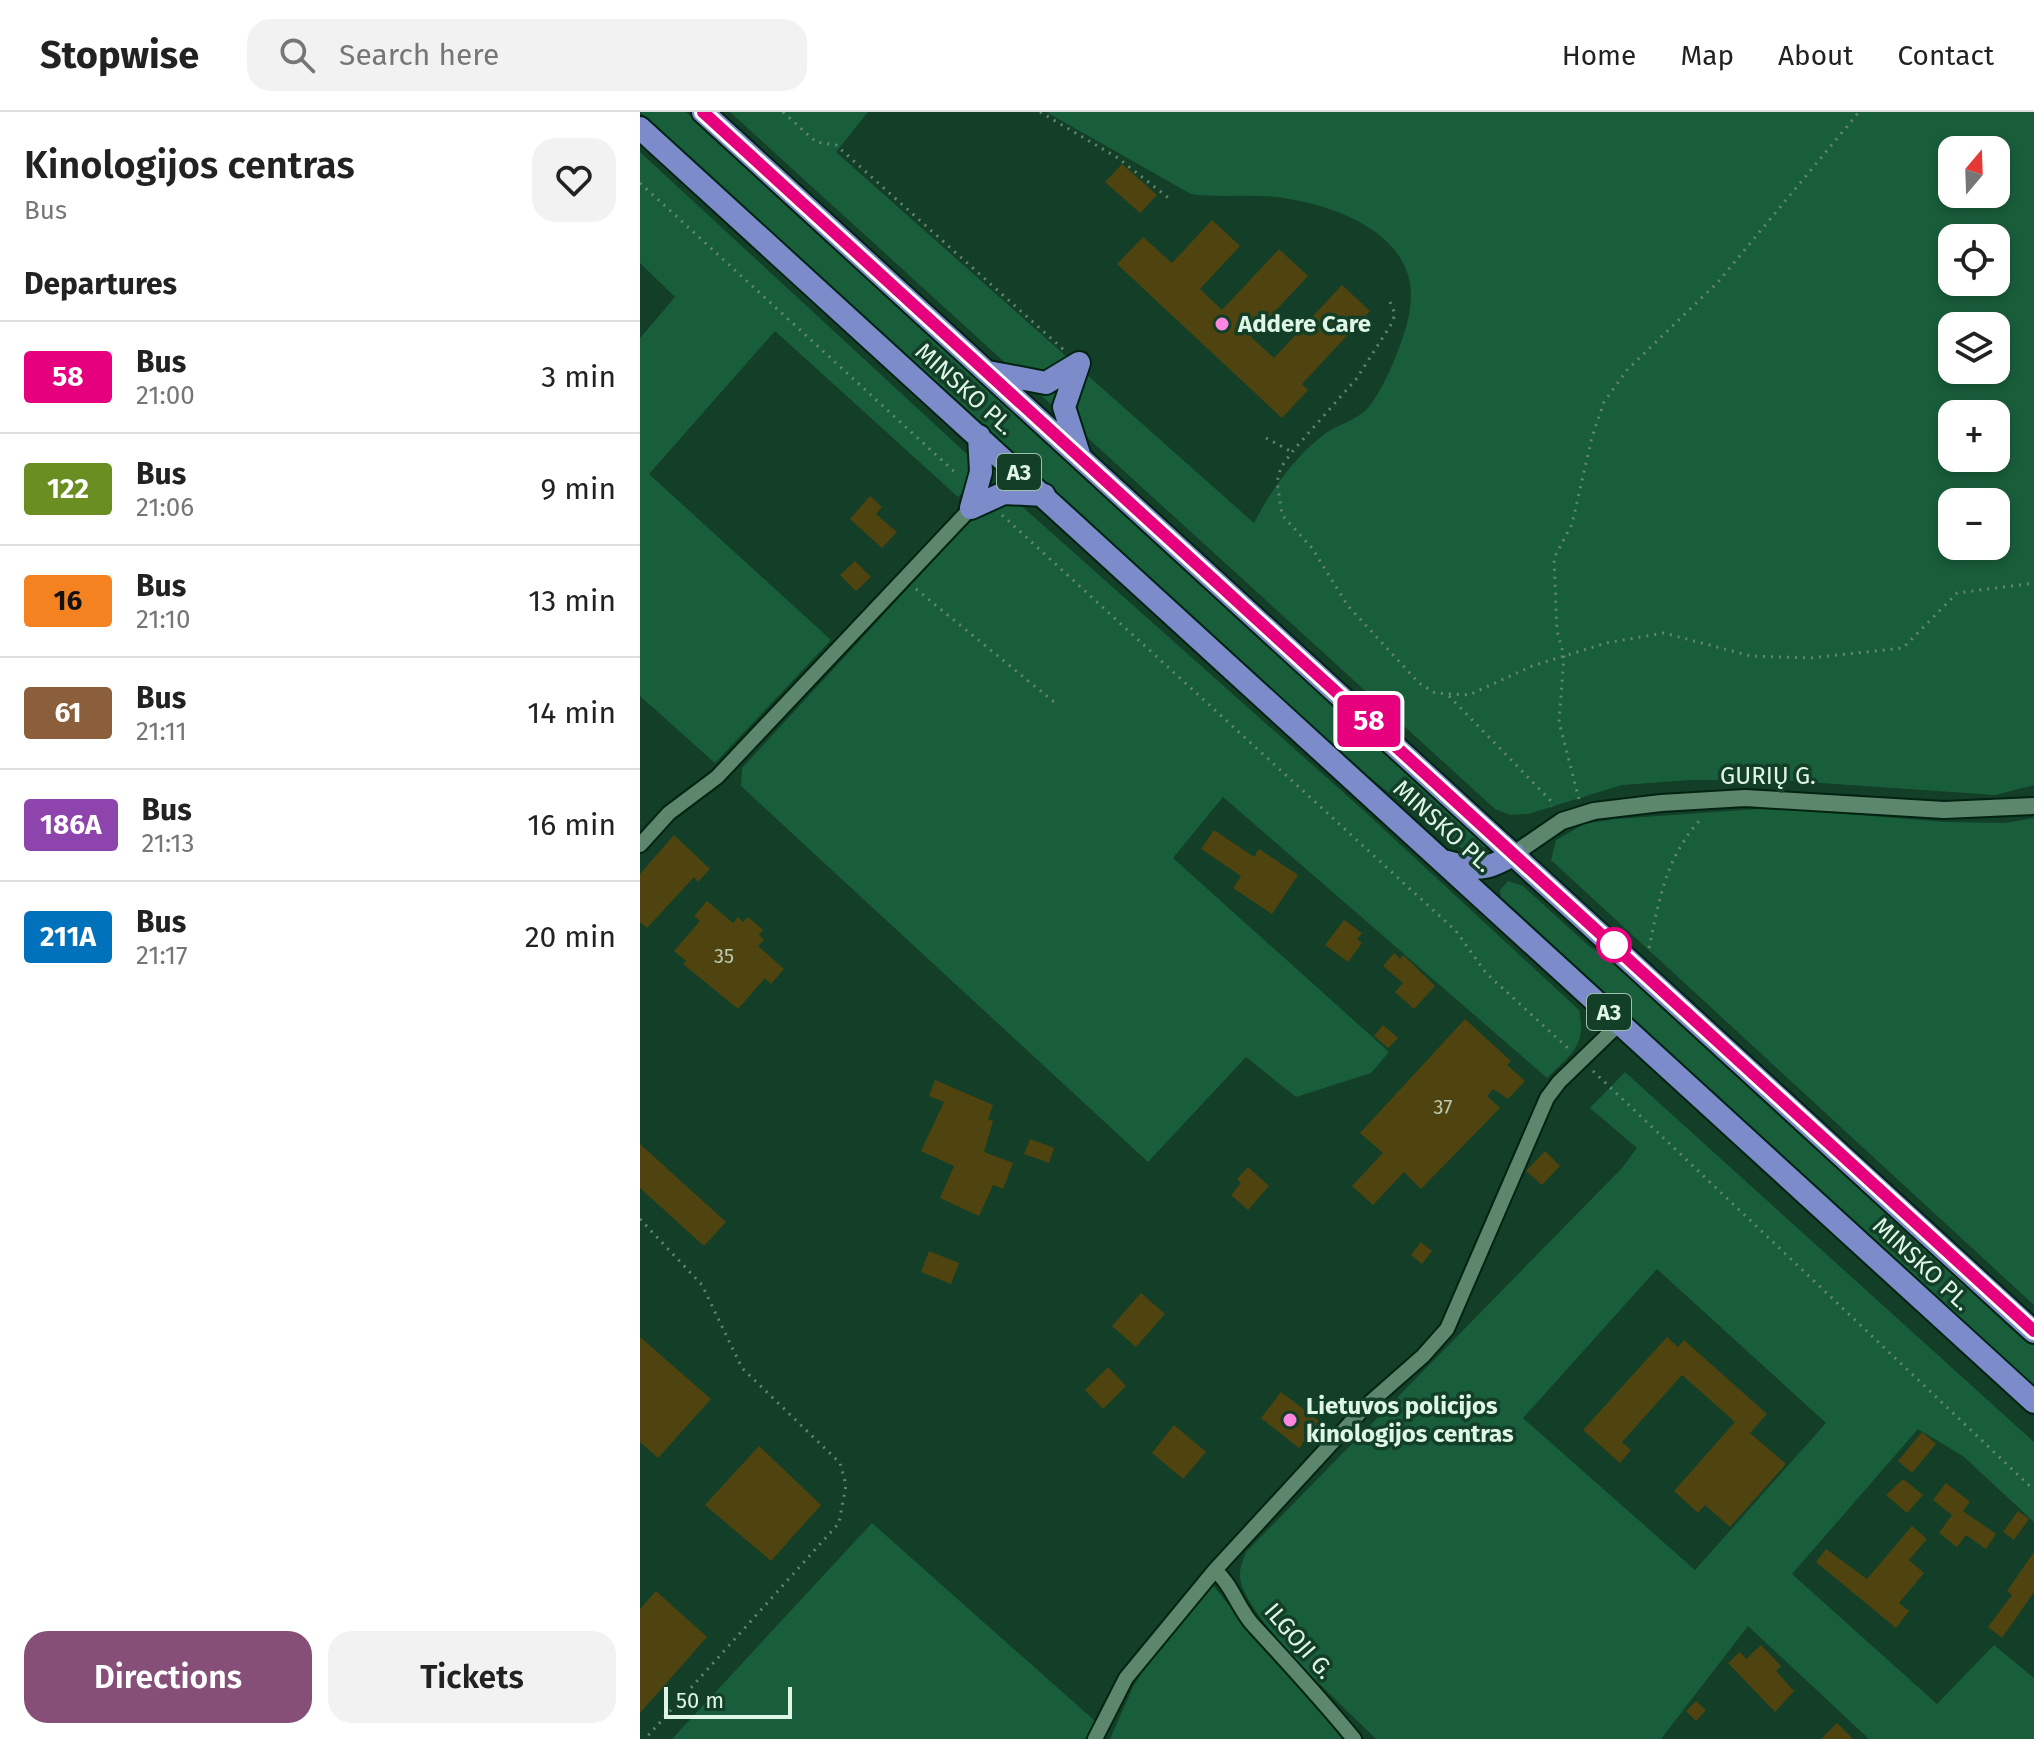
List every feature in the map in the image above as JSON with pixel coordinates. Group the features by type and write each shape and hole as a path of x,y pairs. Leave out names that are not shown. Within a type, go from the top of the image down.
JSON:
{"highway":[{"name":"MINSKO PL.","path":"703,112 2034,1332"},
{"name":"MINSKO PL.","path":"640,128 2034,1402"},
{"path":"988,372 1046,383 1079,363"},
{"path":"1079,363 1064,407 1079,455"},
{"path":"979,436 981,472 978,500 1004,493 1044,495"},
{"path":"1440,859 1479,869 1491,868 1514,854"}],"street":[{"path":"640,845 669,813 717,777 978,500"},
{"name":"GURIŲ G.","path":"1514,854 1553,826 1583,814 1661,803 1745,798 1944,810 2034,806"},
{"path":"1095,1739 1126,1678 1215,1570 1365,1407 1423,1356 1447,1329 1547,1098 1621,1022"},
{"name":"ILGOJI G.","path":"1215,1570 1228,1582 1251,1624 1287,1658 1354,1739"}],"path":[{"path":"783,112 816,142 836,145 1079,363"},
{"path":"1040,112 1118,158 1171,200"},
{"path":"1583,814 1559,722 1564,656 1557,631 1554,558 1572,524 1592,437 1604,402 1627,370 1718,282 1859,112"},
{"path":"640,183 978,500 1456,931 1486,973 2034,1490"},
{"path":"1390,302 1395,314 1392,323 1357,378 1281,467 1277,482 1282,515 1312,548 1348,606 1409,672 1435,693 1469,695 1532,666 1606,643 1664,633 1751,656 1810,658 1903,648 1957,593 2034,583"},
{"path":"1266,438 1292,452"},
{"path":"904,579 1054,702"},
{"path":"1449,696 1551,801 1553,826"},
{"path":"1649,948 1666,871 1681,841 1699,821"},
{"path":"640,1219 702,1285 742,1368 840,1463 846,1485 839,1523 645,1739"}],"green space":[{"path":"640,112 686,112 1483,842 1486,847 1481,860 1369,777"},
{"path":"730,112 868,112 836,152 1254,523 1276,486 1304,452 1326,433 1364,412 1375,399 1400,346 1408,319 1410,283 1402,261 1388,243 1347,216 1323,207 1276,197 1191,194 1046,112 2034,112 2034,785 1995,795 1777,780 1691,780 1622,785 1528,814 1510,815 1495,809"},
{"path":"640,152 969,456 976,468 975,481 958,497 775,331 649,474 831,640 715,763 640,696 640,338 675,297 640,263"},
{"path":"1016,501 1362,809 1579,1010 1579,1041 1547,1078 1223,797 1173,858 1389,1052 1371,1073 1296,1097 1246,1057 1148,1162 741,786 742,768 984,506"},
{"path":"1772,808 1946,822 2005,823 2034,818 2034,1305 1551,860 1556,840 1584,824"},
{"path":"1508,881 1523,886 1589,946 1625,969 2034,1346 2034,1387 1501,897 1500,890"},
{"path":"1625,1072 2034,1442 2034,1522 1963,1456 1918,1429 1792,1574 1937,1704 1994,1645 2034,1678 2034,1739 1869,1739 1748,1626 1661,1739 1376,1739 1300,1664 1261,1619 1241,1582 1240,1571 1246,1552 1622,1168 1637,1148 1590,1108","holes":["1657,1269 1826,1423 1695,1570 1523,1418"]},
{"path":"872,1523 1095,1721 1085,1739 672,1739"},
{"path":"1213,1585 1250,1632 1348,1739 1110,1739 1133,1687 1151,1657"}],"building":[{"path":"1122,164 1157,195 1140,213 1105,182"},
{"name":"Addere Care","path":"1212,220 1240,246 1200,289 1222,310 1279,249 1308,276 1251,337 1274,358 1342,285 1370,311 1302,384 1308,390 1282,418 1117,264 1143,237 1172,263"},
{"path":"870,496 882,507 876,514 897,532 882,548 850,519"},
{"path":"855,561 871,577 856,591 840,575"},
{"path":"1214,830 1254,857 1259,849 1298,875 1272,914 1233,888 1241,876 1201,849"},
{"path":"674,835 710,869 698,882 694,877 647,928 640,922 640,874"},
{"path":"707,901 733,923 738,917 743,922 748,917 763,930 759,935 764,940 758,946 784,969 771,984 765,978 738,1009 683,964 686,961 674,951 700,921 694,916"},
{"path":"1344,920 1362,933 1357,939 1362,943 1348,962 1325,945"},
{"path":"1394,953 1400,959 1403,955 1435,986 1414,1009 1395,992 1403,983 1383,966"},
{"path":"1465,1019 1511,1061 1507,1065 1525,1081 1508,1099 1493,1089 1487,1096 1500,1108 1421,1189 1404,1172 1373,1205 1352,1186 1383,1153 1360,1133"},
{"path":"1383,1025 1398,1038 1388,1048 1374,1036"},
{"path":"935,1080 993,1105 988,1119 993,1121 984,1152 1013,1163 1003,1189 993,1185 979,1216 940,1198 954,1166 921,1151 944,1102 929,1096"},
{"path":"1030,1139 1054,1148 1049,1163 1024,1154"},
{"path":"640,1144 726,1222 704,1246 640,1188"},
{"path":"1545,1151 1560,1166 1542,1185 1526,1171"},
{"path":"1248,1167 1269,1186 1248,1210 1231,1195 1241,1183 1237,1179"},
{"path":"1421,1242 1432,1251 1422,1264 1411,1255"},
{"path":"929,1251 959,1263 951,1284 921,1272"},
{"path":"1141,1293 1165,1314 1136,1347 1112,1326"},
{"path":"640,1337 711,1399 658,1458 640,1442"},
{"path":"1667,1337 1678,1347 1684,1340 1767,1414 1750,1433 1786,1464 1730,1527 1705,1505 1698,1513 1674,1491 1735,1422 1682,1375 1622,1442 1631,1450 1620,1463 1583,1430"},
{"path":"1108,1367 1126,1386 1103,1409 1085,1390"},
{"name":"Lietuvos policijos kinologijos centras","path":"1281,1392 1319,1421 1299,1448 1261,1418"},
{"path":"1174,1425 1206,1452 1183,1479 1152,1453"},
{"path":"1922,1432 1936,1444 1912,1473 1898,1461"},
{"path":"759,1446 821,1505 771,1561 705,1505"},
{"path":"1903,1479 1923,1495 1907,1513 1886,1495"},
{"path":"1946,1483 1970,1502 1963,1511 1996,1534 1986,1549 1966,1535 1957,1547 1939,1533 1952,1515 1933,1500"},
{"path":"2018,1511 2029,1519 2014,1540 2003,1532"},
{"path":"1912,1526 1927,1539 1909,1560 1924,1573 1899,1603 1909,1611 1896,1628 1816,1562 1826,1549 1867,1579"},
{"path":"2034,1552 2034,1592 2002,1638 1988,1627 2012,1595 2007,1591"},
{"path":"656,1591 707,1637 640,1713 640,1609"},
{"path":"1761,1645 1781,1666 1776,1671 1794,1691 1775,1712 1728,1663 1740,1652 1746,1659"},
{"path":"1696,1701 1706,1710 1696,1721 1686,1711"},
{"path":"1837,1723 1853,1739 1821,1739"}],"bus line":[{"name":"58","path":"703,112 2034,1331"}],"place":[{"name":"Addere Care","path":"1222,324"},
{"name":"Lietuvos policijos kinologijos centras","path":"1290,1420"}]}
